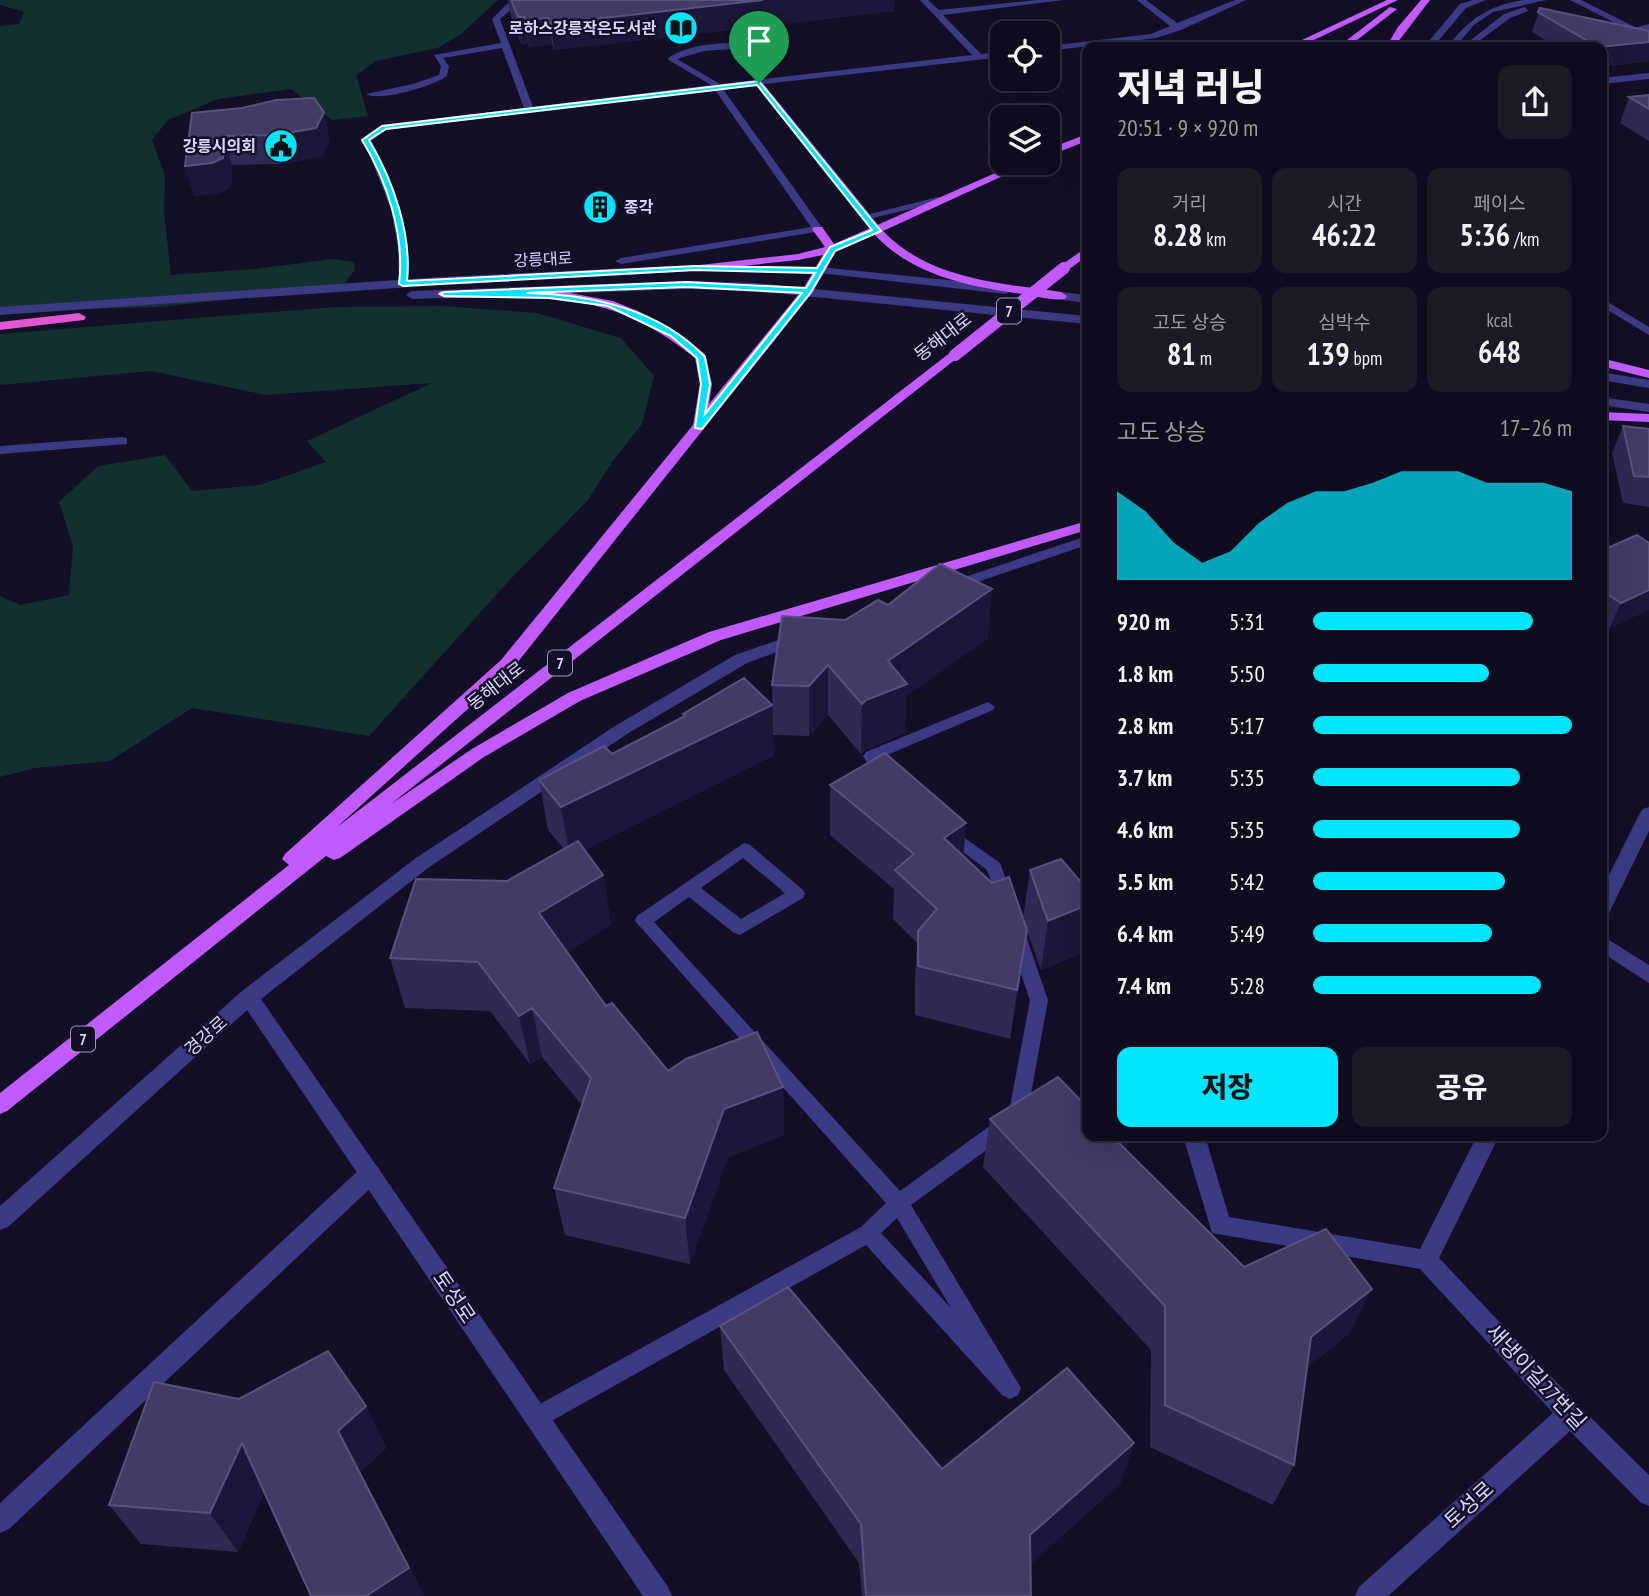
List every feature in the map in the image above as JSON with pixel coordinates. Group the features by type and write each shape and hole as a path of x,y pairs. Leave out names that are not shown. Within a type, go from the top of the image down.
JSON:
{"highway":[{"path":"0,324 79,317"}],"main road":[{"path":"1303,42 1394,0"},
{"path":"1349,42 1405,0"},
{"path":"1393,42 1426,0"},
{"path":"1060,148 1082,138"},
{"path":"695,268 797,257 832,249 999,175"},
{"path":"818,229 832,249"},
{"path":"877,231 888,247 933,270 985,284 1061,296"},
{"path":"166,972 507,664 808,290 832,249"},
{"name":"동해대로","path":"0,1105 212,935 1082,254"},
{"path":"442,288 549,296 609,304 674,334 701,357 706,384 699,428"},
{"path":"1607,364 1649,374"},
{"path":"1607,416 1649,418"},
{"path":"212,935 478,752 574,698 715,636 1082,526"}],"street":[{"path":"1432,42 1464,6 1482,0"},
{"path":"1574,0 1649,37"},
{"path":"1635,29 1649,27"},
{"path":"868,218 877,231"},
{"path":"442,288 507,271 635,260 818,229"},
{"name":"강릉대로","path":"79,317 695,268 820,270 1082,298"},
{"name":"강릉대로","path":"0,311 403,284 442,288 687,285 808,290 1082,319"},
{"path":"1607,377 1649,384"},
{"path":"1607,402 1649,408"},
{"path":"0,450 122,441"},
{"path":"935,592 1082,542"},
{"name":"경강로","path":"0,1220 249,997 422,863 621,730 741,659 818,632"},
{"path":"1607,898 1649,813"},
{"path":"1607,946 1649,975"},
{"name":"토성로","path":"249,997 659,1596"},
{"path":"1195,1141 1220,1226 1426,1260 1486,1141"},
{"path":"0,1520 370,1174"},
{"name":"새냉이길27번길","path":"1426,1260 1570,1414 1649,1493"},
{"name":"토성로","path":"1368,1596 1570,1414"}],"lane":[{"path":"523,0 510,6 496,19 529,108"},
{"path":"924,0 979,57"},
{"path":"937,13 1059,0"},
{"path":"1141,0 1178,28"},
{"path":"1105,42 1153,36 1242,0"},
{"path":"1456,42 1483,12 1512,4 1543,0"},
{"path":"1473,42 1507,16 1550,0"},
{"path":"818,229 716,87 709,79 671,59 678,53 758,44 768,49 761,64 759,83 868,218 939,201"},
{"path":"370,94 404,90 443,76 445,66 437,57 505,45"},
{"path":"1060,48 1082,45"},
{"path":"403,284 406,258 401,231 377,159 366,140 384,128 529,108 990,56"},
{"path":"1607,80 1649,76"},
{"path":"1607,305 1649,332"},
{"path":"891,790 871,756 988,706"},
{"path":"537,1418 867,1233 899,1203 1018,1116 1039,1000 994,867 932,821"},
{"path":"689,888 740,928 797,894 744,849 689,888 643,921 899,1203 1010,1388 867,1233"}],"green space":[{"path":"0,0 498,0 460,35 438,48 376,61 356,75 368,116 332,120 291,89 218,99 168,120 152,140 165,176 164,211 171,275 333,259 354,262 355,270 341,288 159,307 0,311 0,26 19,24 24,12 0,5"},
{"path":"442,306 537,313 621,338 654,376 642,424 615,458 587,501 506,584 369,736 192,708 110,761 35,768 0,777 0,596 20,605 69,595 73,546 59,502 98,466 165,455 192,491 260,485 326,462 307,441 432,383 266,395 151,371 0,385 0,334 335,307"}],"building":[{"path":"511,0 763,0 551,24 548,18 526,20 524,17 518,17"},
{"path":"1540,8 1649,31 1649,42 1607,46 1607,42 1589,42 1538,12"},
{"path":"1649,95 1649,109 1629,97"},
{"path":"314,98 324,112 316,128 275,135 224,136 223,158 212,163 185,166 192,113 242,108 276,100"},
{"path":"1623,426 1649,429 1649,477 1634,476"},
{"path":"1637,535 1649,543 1649,590 1621,603 1607,594 1607,548"},
{"path":"940,564 992,589 888,661 907,684 862,704 828,665 809,686 772,685 782,616 845,620 878,600 888,605"},
{"path":"744,678 772,705 561,807 539,780 604,746 612,754 685,716 683,714"},
{"path":"885,753 966,823 944,838 992,883 1009,877 1027,930 1017,990 918,966 918,931 937,909 895,870 914,854 830,785"},
{"path":"578,841 603,875 539,913 606,1006 612,1003 668,1071 686,1059 757,1032 783,1087 724,1109 685,1218 554,1188 591,1078 532,1008 519,1016 478,962 390,958 416,879 507,881"},
{"path":"1061,859 1082,883 1082,907 1048,921 1030,870"},
{"path":"1058,1077 1082,1102 1082,1141 1117,1141 1244,1267 1326,1229 1372,1289 1311,1337 1294,1465 1165,1405 1165,1306 990,1119"},
{"path":"788,1287 942,1469 1067,1368 1134,1443 1030,1535 1031,1596 866,1596 861,1524 720,1326"},
{"path":"328,1351 366,1406 338,1431 409,1568 366,1596 311,1596 242,1443 210,1513 109,1505 154,1382 239,1399"}],"place":[{"name":"로하스강릉작은도서관","path":"681,28"},
{"name":"강릉시의회","path":"281,146"},
{"name":"종각","path":"600,207"}],"route":[{"path":"759,83 529,108 384,128 366,140 377,159 401,231 406,258 403,284 695,268 820,270 808,290 699,428 706,384 701,357 674,334 609,304 549,296 444,294 687,285 808,290 832,249 877,231 759,83"}]}
